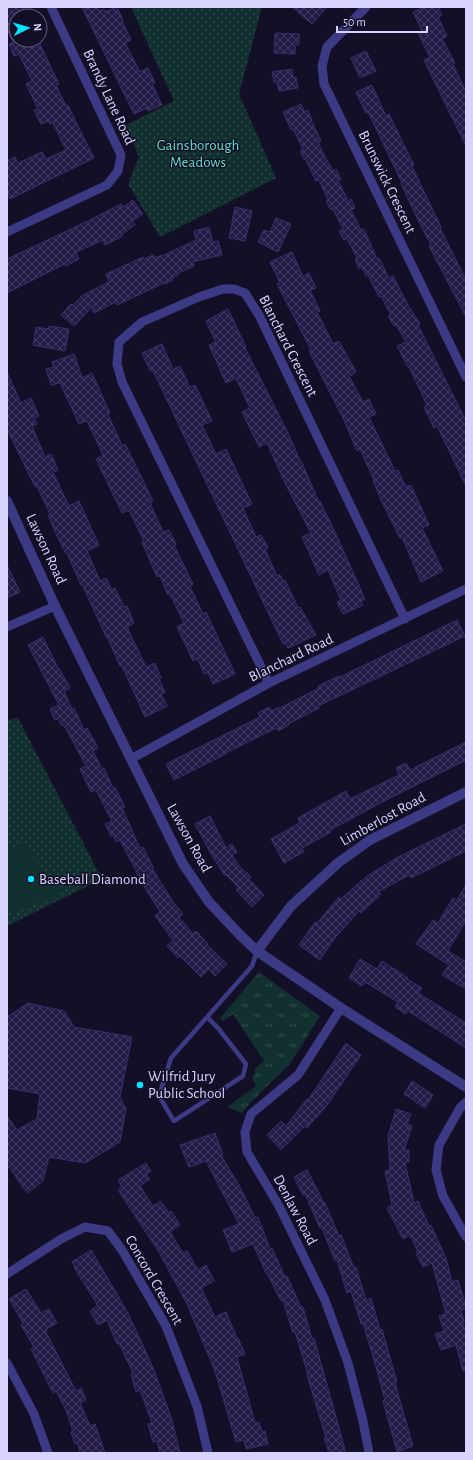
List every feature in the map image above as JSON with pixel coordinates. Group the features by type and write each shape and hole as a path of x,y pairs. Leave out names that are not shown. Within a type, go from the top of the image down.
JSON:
{"street":[{"name":"Brandy Lane Road","path":"7,232 107,185 118,171 121,155 51,7"},
{"name":"Brunswick Crescent","path":"366,7 327,47 322,66 324,84 466,377"},
{"name":"Blanchard Crescent","path":"269,684 122,382 117,364 119,342 142,322 199,297 223,289 234,288 245,294 260,315 405,619"},
{"name":"Lawson Road","path":"7,501 55,606 183,864 209,902 257,951 341,1008 466,1087"},
{"name":"Blanchard Road","path":"131,759 269,684 466,589"},
{"path":"7,627 55,606"},
{"name":"Limberlost Road","path":"257,951 291,906 338,863 370,840 466,792"},
{"name":"Denlaw Road","path":"341,1008 298,1075 251,1114 245,1132 247,1152 279,1206 325,1300 348,1363 363,1421 369,1453"},
{"path":"466,1102 460,1108 439,1145 436,1170 443,1196 466,1238"},
{"name":"Concord Crescent","path":"7,1274 61,1239 85,1228 108,1231 122,1250 166,1326 197,1406 208,1453"},
{"path":"7,1364 34,1414 48,1453"}],"lane":[{"path":"207,1018 218,1028 246,1064 244,1076 174,1121 160,1096 171,1058 252,966 257,951"}],"green space":[{"name":"Gainsborough Meadows","path":"131,7 262,7 239,94 276,178 160,237 128,184 139,157 126,125 174,101"},
{"path":"18,718 102,879 7,926 7,720"},
{"name":"Baseball Diamond","path":"20,845 26,845 47,876 62,883 59,898 47,899 8,914 7,849"},
{"path":"259,972 320,1016 290,1064 250,1103 242,1113 227,1107 256,1086 252,1077 255,1074 255,1068 264,1061 233,1014 223,1021 220,1018"}],"building":[{"path":"7,7 22,7 8,8 8,32"},
{"path":"82,7 97,7 99,11 104,9 105,12 117,7 131,40 125,43 140,72 148,68 155,83 152,84 162,105 148,111 147,108 134,114"},
{"path":"292,7 327,7 312,24"},
{"path":"424,7 438,7 442,15 438,17 447,36 442,39 455,63 453,64 466,92 466,146 424,60 430,57 418,33 422,31 413,12"},
{"path":"275,33 299,34 299,45 295,45 295,54 274,53"},
{"path":"11,48 42,48 59,84 56,85 66,106 68,105 94,158 10,199 7,193 7,161 15,157 18,163 42,152 46,159 66,150 53,123 50,124 49,121 41,124 34,110 38,109 26,84 32,81 19,54 14,56"},
{"path":"366,51 376,71 360,78 351,58"},
{"path":"292,69 293,78 296,77 298,88 279,91 277,82 274,82 272,72"},
{"path":"372,85 386,116 389,114 414,165 412,166 441,227 440,228 466,280 466,317 429,246 431,245 415,214 402,183 368,112 366,113 356,92"},
{"path":"301,104 305,112 308,110 321,141 318,143 333,171 336,169 341,179 338,180 348,201 351,199 355,208 351,210 361,230 364,229 377,259 379,258 389,278 393,276 420,324 418,325 466,421 466,486 437,426 434,428 424,407 427,405 397,346 406,342 396,325 394,326 388,316 391,315 381,296 379,297 368,275 366,276 362,267 359,269 355,259 357,258 347,239 344,240 339,231 343,229 333,209 331,210 326,201 328,200 319,180 316,181 305,158 304,159 300,151 303,149 293,129 291,130 283,112"},
{"path":"133,200 143,214 132,221 135,225 122,234 123,236 105,245 103,240 76,252 79,259 66,266 65,264 7,293 7,259 121,204 123,207"},
{"path":"235,207 252,211 245,241 229,238"},
{"path":"276,218 291,224 278,252 258,242 264,230 270,232"},
{"path":"209,227 213,242 218,241 222,255 192,262 194,266 178,273 178,275 172,278 173,280 117,305 116,302 94,313 92,307 74,326 61,315 71,304 72,306 83,295 109,282 106,274 143,257 144,259 153,255 155,258 162,256 196,240 194,231"},
{"path":"292,252 303,276 309,273 316,288 310,290 320,311 317,312 333,344 339,341 356,372 349,376 363,402 369,399 376,414 369,417 395,471 398,470 406,487 411,485 429,525 422,528 443,571 421,582 402,537 400,538 382,502 360,449 357,451 344,420 309,351 311,350 277,284 280,283 270,262"},
{"path":"228,309 246,347 245,348 289,435 319,502 320,501 335,532 365,599 361,601 363,605 343,614 337,602 341,600 328,570 319,575 302,537 311,533 286,485 267,443 259,447 242,412 250,408 236,378 226,383 209,345 216,342 206,321"},
{"path":"49,326 69,329 65,351 33,345 36,327 48,329"},
{"path":"162,344 173,369 180,366 190,387 195,385 212,421 202,425 216,454 226,449 252,504 243,508 256,537 261,535 268,548 265,549 277,576 280,575 283,581 285,580 298,608 300,607 316,635 288,648 285,643 283,644 157,379 152,370 150,371 142,353"},
{"path":"74,354 82,378 92,373 110,413 108,414 122,446 125,444 153,501 150,503 163,532 169,530 176,544 174,545 193,584 190,586 203,614 206,612 235,674 213,684 208,673 204,674 199,662 196,659 193,661 177,627 184,623 170,594 168,595 160,576 157,577 142,542 144,541 129,510 122,513 96,459 103,455 87,421 79,424 60,383 51,385 46,369 54,367 52,362"},
{"path":"7,372 21,403 31,398 39,416 34,418 37,424 32,426 45,457 51,454 58,470 53,472 69,506 79,501 99,545 87,551 100,581 106,578 112,590 115,588 124,607 127,606 134,623 127,627 146,667 155,663 161,678 159,679 165,692 161,694 167,706 145,717 122,666 120,666 67,553 66,554 57,536 48,515 50,514 37,486 35,487 7,429"},
{"path":"7,565 20,592 7,598"},
{"path":"457,620 465,636 318,706 319,708 288,724 289,725 278,731 277,728 268,732 174,780 166,764 260,717 258,713 269,707 271,711 279,707 280,708 319,688 318,686 339,676 340,677"},
{"path":"43,637 58,668 70,688 64,691 72,709 74,708 84,730 87,728 98,748 93,751 102,769 104,768 113,788 115,787 125,807 122,808 140,848 143,847 153,867 152,868 173,902 183,914 179,917 193,934 196,931 208,944 207,945 227,964 215,976 209,969 201,977 180,956 178,958 167,946 173,940 155,916 160,912 144,886 120,840 116,842 113,835 111,836 105,824 112,821 96,790 91,792 80,769 86,766 64,725 62,726 58,719 55,720 50,709 59,705 28,645"},
{"path":"466,742 466,760 330,830 331,832 302,848 304,852 284,863 271,839 300,823 298,818 346,791 350,799 399,775 396,768 406,763 410,770"},
{"path":"210,816 226,848 232,844 237,852 232,855 239,866 251,877 249,879 264,895 252,907 236,890 239,888 226,875 225,876 195,824"},
{"path":"466,824 466,851 411,878 409,875 378,892 381,894 361,913 359,911 334,939 320,960 299,945 315,922 317,923 339,897 341,899 367,876 400,856"},
{"path":"466,885 466,920 448,951 466,962 466,989 442,975 449,965 416,944 433,920 438,923 453,898 457,900"},
{"path":"360,959 377,969 382,961 422,988 418,993 466,1023 466,1048 408,1011 406,1014 395,1007 398,1002 365,982 362,986 349,978"},
{"path":"28,1003 64,1011 74,1027 132,1037 120,1097 126,1109 120,1142 85,1163 49,1157 43,1181 27,1193 7,1164 7,1116 17,1130 37,1119 40,1094 7,1088 7,1017"},
{"path":"346,1043 361,1055 328,1104 307,1128 305,1126 281,1150 267,1135 281,1121 286,1126 307,1099 308,1100"},
{"path":"412,1081 433,1095 425,1108 404,1094"},
{"path":"396,1109 411,1114 407,1124 412,1126 404,1151 409,1150 409,1162 405,1162 414,1203 418,1201 429,1226 431,1225 446,1258 452,1282 458,1280 466,1307 466,1309 461,1310 464,1321 462,1321 466,1333 466,1370 463,1371 456,1345 441,1350 435,1334 444,1331 439,1316 446,1314 432,1263 423,1267 416,1253 418,1252 410,1235 403,1239 387,1208 392,1205 385,1171 390,1170 388,1136"},
{"path":"215,1133 223,1155 221,1155 241,1189 255,1218 258,1217 270,1249 272,1248 285,1277 287,1276 301,1307 303,1307 312,1339 314,1338 346,1453 329,1453 295,1332 293,1333 283,1300 281,1301 266,1273 253,1244 232,1252 223,1230 239,1224 206,1161 189,1167 180,1145"},
{"path":"146,1163 151,1171 146,1174 150,1179 140,1186 153,1206 161,1201 169,1213 171,1211 180,1225 170,1232 183,1253 187,1251 198,1270 206,1265 214,1281 201,1288 215,1317 226,1312 245,1354 237,1357 255,1423 259,1422 262,1432 265,1431 268,1444 246,1449 244,1440 236,1442 215,1371 187,1304 159,1252 118,1190 122,1187 118,1180"},
{"path":"307,1170 325,1203 339,1236 341,1235 354,1268 356,1267 366,1300 371,1298 380,1330 382,1329 397,1382 395,1383 413,1446 397,1452 383,1401 385,1400 363,1323 361,1324 351,1291 347,1293 337,1260 335,1261 322,1228 320,1228 305,1194 303,1195 294,1177"},
{"path":"91,1250 128,1313 154,1370 171,1417 180,1453 160,1453 157,1441 153,1442 148,1424 152,1423 140,1390 136,1392 131,1374 133,1373 119,1343 117,1344 107,1320 98,1325 90,1311 98,1306 72,1262"},
{"path":"26,1289 41,1313 49,1309 57,1323 46,1329 46,1332 76,1391 81,1388 86,1400 80,1403 90,1426 95,1424 105,1453 80,1453 78,1443 75,1444 71,1432 73,1431 66,1410 56,1391 53,1393 31,1349 34,1347 21,1325 23,1323 9,1299"}],"place":[{"name":"Baseball Diamond","path":"31,879"},
{"name":"Wilfrid Jury Public School","path":"140,1085"}]}
